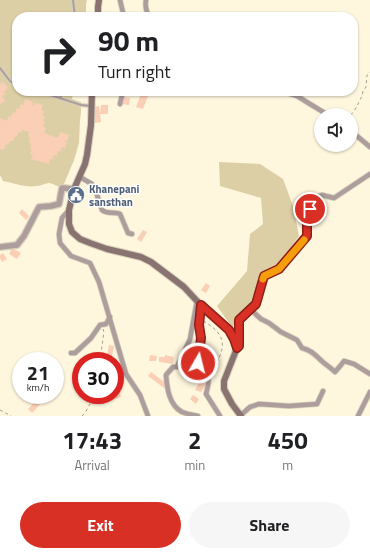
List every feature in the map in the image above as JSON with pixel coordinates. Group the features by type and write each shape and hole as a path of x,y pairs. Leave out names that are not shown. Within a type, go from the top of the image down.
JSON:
{"main road":[{"path":"98,12 99,0"},
{"path":"92,96 91,125 85,164 74,189 68,210 69,224 72,232 80,238 107,249 146,259 184,287 199,303 229,330 237,348 224,381 224,389 232,404 241,416"}],"street":[{"path":"120,0 123,12"},
{"path":"146,0 145,5 147,12"},
{"path":"120,104 122,96"},
{"path":"297,96 317,108"},
{"path":"358,137 370,147"},
{"path":"237,348 239,346 239,320 256,304 264,276 279,269 307,236 307,219 313,199 322,194 334,198 370,174"},
{"path":"80,177 92,184 102,210 105,213 120,214 128,233 132,234"},
{"path":"0,247 18,245 39,207 59,204 62,188 74,189"},
{"path":"68,210 62,218 59,234 60,243 71,256 90,263 99,282 126,374 140,395 148,416"},
{"path":"199,303 199,325 201,338 198,363 208,376 209,382 206,394 220,416"},
{"path":"198,416 182,412 172,402 168,390 166,375 173,367 177,366 190,338 199,303"},
{"path":"250,309 261,319 297,340 302,348 308,349 335,372 344,361 354,364 370,374"},
{"path":"71,353 75,353 91,338 100,325 106,324 110,317"},
{"path":"241,416 250,407 259,404 289,406 317,404 323,391"},
{"path":"358,416 370,392"}],"lane":[{"path":"73,0 74,12"},
{"path":"0,68 12,82"},
{"path":"54,96 81,105 91,106"}],"path":[{"path":"356,108 366,87 366,75 370,72"},
{"path":"199,320 214,329 222,341 223,348 220,356 208,376"},
{"path":"101,352 104,332 102,325"},
{"path":"82,416 90,404"},
{"path":"0,410 11,416"}],"shaded area":[{"path":"0,0 87,0 86,12 12,12 12,96 72,96 72,99 81,102 79,143 64,184 60,186 46,183 38,186 24,186 3,181 0,175"},
{"path":"219,162 260,164 283,179 293,206 299,236 282,260 260,279 252,303 232,327 217,306 247,271 250,234 263,224 261,198 220,186"}],"building":[{"path":"3,82 8,88 4,92 6,94 2,96 5,101 0,104 0,84"},
{"path":"140,96 148,96 143,109 136,107"},
{"path":"123,97 130,98 129,105 122,104"},
{"path":"25,99 33,102 32,105 35,103 43,105 41,110 44,111 42,116 45,117 43,121 45,122 43,127 46,128 44,133 58,138 60,132 69,135 67,141 65,140 65,142 67,142 65,148 62,147 60,152 58,151 57,156 54,155 52,160 50,159 49,164 31,159 33,155 30,154 32,149 30,149 30,138 28,137 29,132 22,130 21,133 18,132 17,137 14,137 13,141 10,141 8,145 6,144 4,150 0,149 0,118 7,121 13,112 15,113 17,108 19,109 21,104 24,105"},
{"path":"101,105 108,105 108,114 100,114"},
{"path":"99,106 101,122 95,123 93,107"},
{"path":"22,209 29,216 26,220 19,213"},
{"path":"143,230 147,232 141,242 137,239"},
{"path":"12,248 21,253 17,259 9,254"},
{"path":"3,253 7,259 2,262 0,255"},
{"path":"206,283 210,286 206,293 201,290"},
{"path":"109,345 114,346 113,352 108,352"},
{"path":"150,355 157,356 156,361 149,361"},
{"path":"165,355 174,357 173,364 159,362 159,357 165,357"},
{"path":"151,372 167,384 164,388 148,376"},
{"path":"200,381 206,384 201,392 195,390"},
{"path":"193,395 199,399 196,404 190,399"},
{"path":"33,404 40,404 32,413 28,409"}],"slow traffic":[{"path":"263,279 264,276 279,269 304,240"}],"place":[{"name":"Khanepani sansthan","path":"76,195"}],"route":[{"path":"198,363 201,338 199,325 201,305 229,330 237,348 239,346 239,320 256,304 264,276 279,269 307,236 307,219 310,209"}]}
